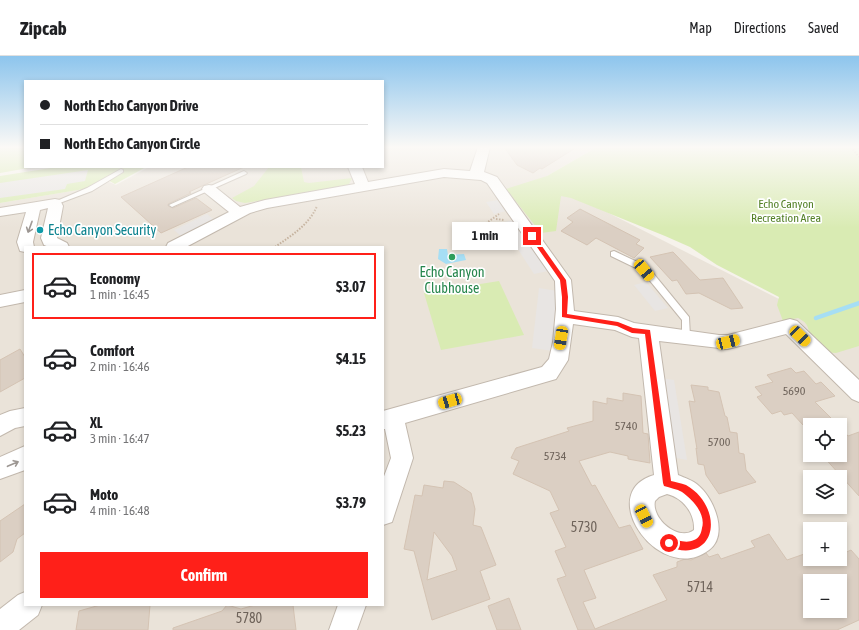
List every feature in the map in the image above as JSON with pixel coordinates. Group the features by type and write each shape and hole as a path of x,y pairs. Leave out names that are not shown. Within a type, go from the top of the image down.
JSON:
{"street":[{"path":"358,174 363,187"},
{"path":"176,246 239,213 265,204 439,174"},
{"path":"384,510 402,458 388,418 549,373 558,361 564,321 565,297 563,280 492,180 484,176 457,174"},
{"path":"209,189 239,213"},
{"path":"0,212 55,203 56,206 49,238 50,241 59,246"},
{"path":"26,246 25,242 34,211 32,207"},
{"path":"0,301 24,296"},
{"path":"564,321 618,335 640,331 686,336 708,341 728,342 790,326 859,393"},
{"path":"640,331 667,483"},
{"path":"0,426 10,420 24,417"},
{"path":"0,468 24,458"},
{"path":"0,626 27,606"},
{"path":"343,630 352,606"}],"lane":[{"path":"55,203 89,190 117,174"},
{"path":"172,205 240,174"},
{"path":"614,254 644,270 686,319 686,336"}],"path":[{"path":"276,246 298,230 314,214 317,206 315,196"},
{"path":"496,219 496,216 504,214"},
{"path":"474,225 481,226 496,219 508,220"}],"shaded area":[{"path":"62,174 87,174 85,181 67,184 65,189 0,198 0,183"},
{"path":"137,174 551,174 547,176 563,190 783,301 859,281 859,630 0,630 0,203 83,189 102,179 116,185"},
{"path":"498,200 506,211 494,214 486,202"},
{"path":"207,214 223,227 190,244 174,230"},
{"path":"513,220 548,271 534,274 501,223"},
{"path":"646,282 668,308 655,311 634,285"},
{"path":"539,288 557,291 553,351 532,348"},
{"path":"660,378 674,380 687,460 671,457"}],"green space":[{"path":"14,174 134,174 115,184 104,178 84,189 0,203 0,176"},
{"path":"264,174 302,174 304,182 309,183 352,178 349,184 342,187 245,203 236,201 232,198 254,186"},
{"name":"Echo Canyon Recreation Area","path":"551,174 859,174 859,346 836,353 822,352 814,342 807,325 804,322 798,318 783,321 777,305 779,297 717,265 690,247 571,198 561,196 556,231 541,233 506,189"},
{"path":"499,281 524,335 441,350 424,293"}],"water":[{"name":"Echo Canyon Clubhouse","path":"439,249 447,249 448,255 464,254 466,260 446,264 438,259"}],"building":[{"path":"173,174 229,174 189,192 191,193 168,204 168,206 173,208 196,198 212,210 161,233 121,197"},
{"path":"580,209 640,240 636,244 644,248 634,258 596,238 587,245 561,231 573,222 567,218"},
{"path":"468,227 499,232 476,241 468,240"},
{"path":"673,252 700,280 723,278 743,308 731,309 699,293 686,294 677,280 672,281 650,257"},
{"path":"20,349 24,355 24,379 0,392 0,360"},
{"path":"791,368 796,373 804,371 816,384 821,382 835,396 815,402 831,418 803,418 803,425 792,413 784,415 781,411 772,414 757,397 762,395 755,387 773,382 767,375"},
{"path":"691,385 708,387 708,390 719,392 730,432 737,433 739,453 744,454 746,470 756,482 719,494 706,475 704,465 698,464 689,401 695,402"},
{"path":"623,393 641,396 643,433 648,434 650,463 628,459 628,456 610,452 579,461 592,486 595,485 619,528 630,525 643,549 584,570 596,598 583,602 595,629 667,600 653,575 677,567 677,562 685,559 691,560 706,553 709,557 718,554 721,559 755,547 751,541 769,534 787,560 803,554 803,566 847,566 847,552 851,550 859,559 859,620 837,630 578,630 557,579 566,576 555,551 566,547 550,513 559,510 550,491 513,474 519,461 511,458 516,448 569,431 567,428 593,421 593,401 607,404 607,398 623,401"},
{"path":"859,432 859,496 847,483 847,470 836,470 828,462 847,462 847,435 848,436"},
{"path":"444,481 454,482 471,493 475,509 473,525 481,527 496,565 480,571 490,599 432,620 414,551 404,549 415,495 422,496 424,485 443,488","holes":["434,532 452,556 457,570 427,580"]},
{"path":"24,505 24,534 17,539 13,552 0,562 0,521"},
{"path":"509,598 521,630 497,630 488,606"},
{"path":"96,606 150,606 148,630 76,630 79,611"},
{"path":"226,606 241,609 252,606 293,606 296,630 173,630 173,628 222,611"}],"waterway":[{"path":"816,318 859,303"}],"place":[{"name":"Echo Canyon Security","path":"40,230"},
{"name":"Echo Canyon Clubhouse","path":"452,257"}],"route":[{"path":"532,236 563,280 565,297 564,316 618,324 632,330 648,332 667,483 683,488 697,500 706,515 708,524 704,538 699,543 692,546 681,546 669,543"}]}
